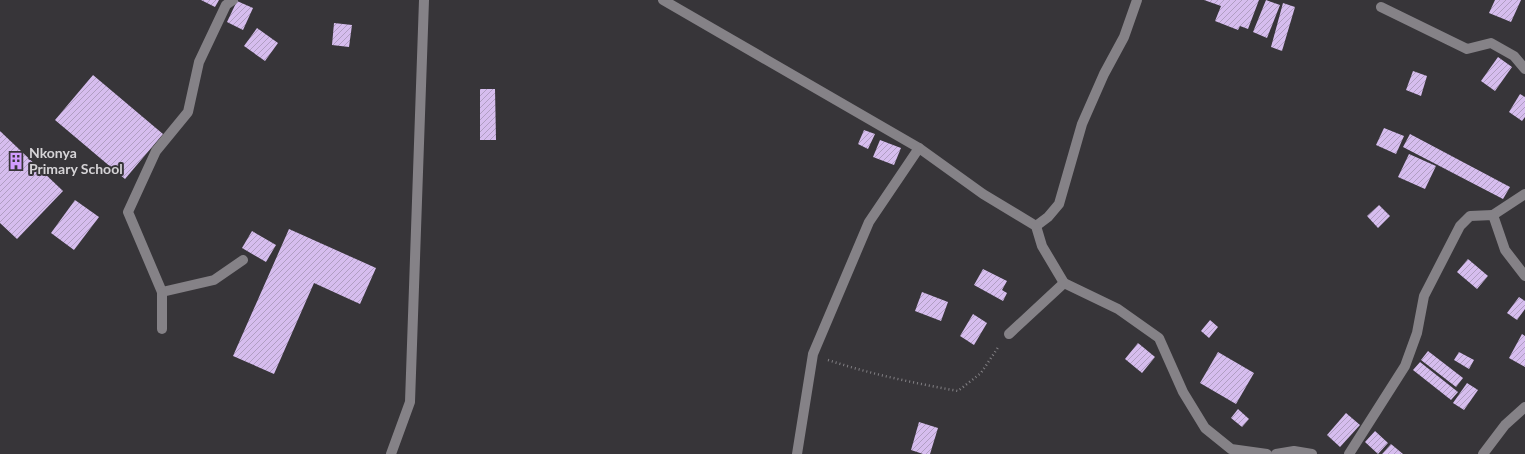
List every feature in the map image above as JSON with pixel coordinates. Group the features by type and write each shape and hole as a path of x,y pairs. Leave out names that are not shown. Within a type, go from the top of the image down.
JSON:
{"street":[{"path":"162,329 162,292 128,212 156,152 188,112 199,62 226,5 233,0"},
{"path":"392,454 410,402 424,0"},
{"path":"663,0 918,148 983,194 1036,226 1042,246 1064,283 1118,309 1159,338 1183,392 1205,428 1231,449 1267,454"},
{"path":"1036,226 1048,217 1060,204 1082,124 1104,74 1124,37 1137,0"},
{"path":"1381,7 1466,49 1491,43 1514,56 1525,69"},
{"path":"797,454 813,354 869,222 918,148"},
{"path":"1349,454 1405,366 1417,334 1424,296 1460,226 1470,216 1493,215 1525,194"},
{"path":"1493,215 1505,250 1525,276"},
{"path":"162,292 214,280 243,260"},
{"path":"1008,334 1064,283"},
{"path":"1483,454 1505,425 1525,407"},
{"path":"1276,454 1294,451 1312,454"}],"path":[{"path":"813,354 850,367 918,384 958,391 981,373 1008,334"}],"building":[{"path":"201,0 219,0 215,7"},
{"path":"1204,0 1259,0 1248,29 1240,26 1238,30 1215,21 1221,6"},
{"path":"1266,0 1280,5 1267,38 1253,32"},
{"path":"1495,0 1521,0 1511,22 1489,13"},
{"path":"237,1 253,8 243,30 227,22"},
{"path":"1283,3 1295,7 1282,51 1271,47"},
{"path":"334,23 352,25 349,47 332,45"},
{"path":"257,28 278,43 265,61 244,46"},
{"path":"1498,57 1512,67 1495,91 1481,81"},
{"path":"1413,71 1427,76 1421,96 1406,90"},
{"path":"93,75 163,134 125,179 55,120"},
{"path":"480,89 495,89 496,140 480,140"},
{"path":"1520,94 1525,97 1525,117 1522,121 1509,112"},
{"path":"1384,128 1404,136 1396,154 1376,145"},
{"path":"864,130 875,134 868,149 858,144"},
{"name":"Nkonya Primary School","path":"0,131 63,191 17,239 0,223"},
{"path":"1410,134 1510,187 1503,199 1403,147"},
{"path":"880,140 901,148 894,165 873,157"},
{"path":"1409,154 1436,166 1425,189 1398,177"},
{"path":"75,200 99,217 74,250 51,233"},
{"path":"1379,205 1390,216 1378,228 1367,216"},
{"path":"289,229 376,268 360,304 314,283 274,374 233,356"},
{"path":"252,231 276,245 266,262 242,248"},
{"path":"1468,259 1488,276 1477,289 1457,272"},
{"path":"983,269 1007,281 1002,290 1007,293 1003,301 974,285"},
{"path":"922,292 948,302 941,321 915,311"},
{"path":"1519,297 1525,301 1525,309 1517,320 1507,313"},
{"path":"973,314 987,323 974,345 960,336"},
{"path":"1210,320 1218,327 1209,338 1201,331"},
{"path":"1522,334 1525,336 1525,367 1509,358"},
{"path":"1138,343 1155,357 1142,373 1125,359"},
{"path":"1428,351 1463,378 1456,387 1421,360"},
{"path":"1218,352 1254,373 1236,404 1200,383"},
{"path":"1459,352 1474,360 1469,369 1454,360"},
{"path":"1420,362 1458,392 1451,400 1413,370"},
{"path":"1467,383 1478,390 1464,410 1453,403"},
{"path":"1238,409 1249,419 1242,427 1231,418"},
{"path":"1346,413 1360,425 1340,447 1327,435"},
{"path":"919,422 938,428 930,454 923,454 911,450"},
{"path":"1375,431 1388,443 1378,454 1365,442"},
{"path":"1391,444 1403,454 1382,454"}],"place":[{"name":"Nkonya Primary School","path":"16,161"}]}
